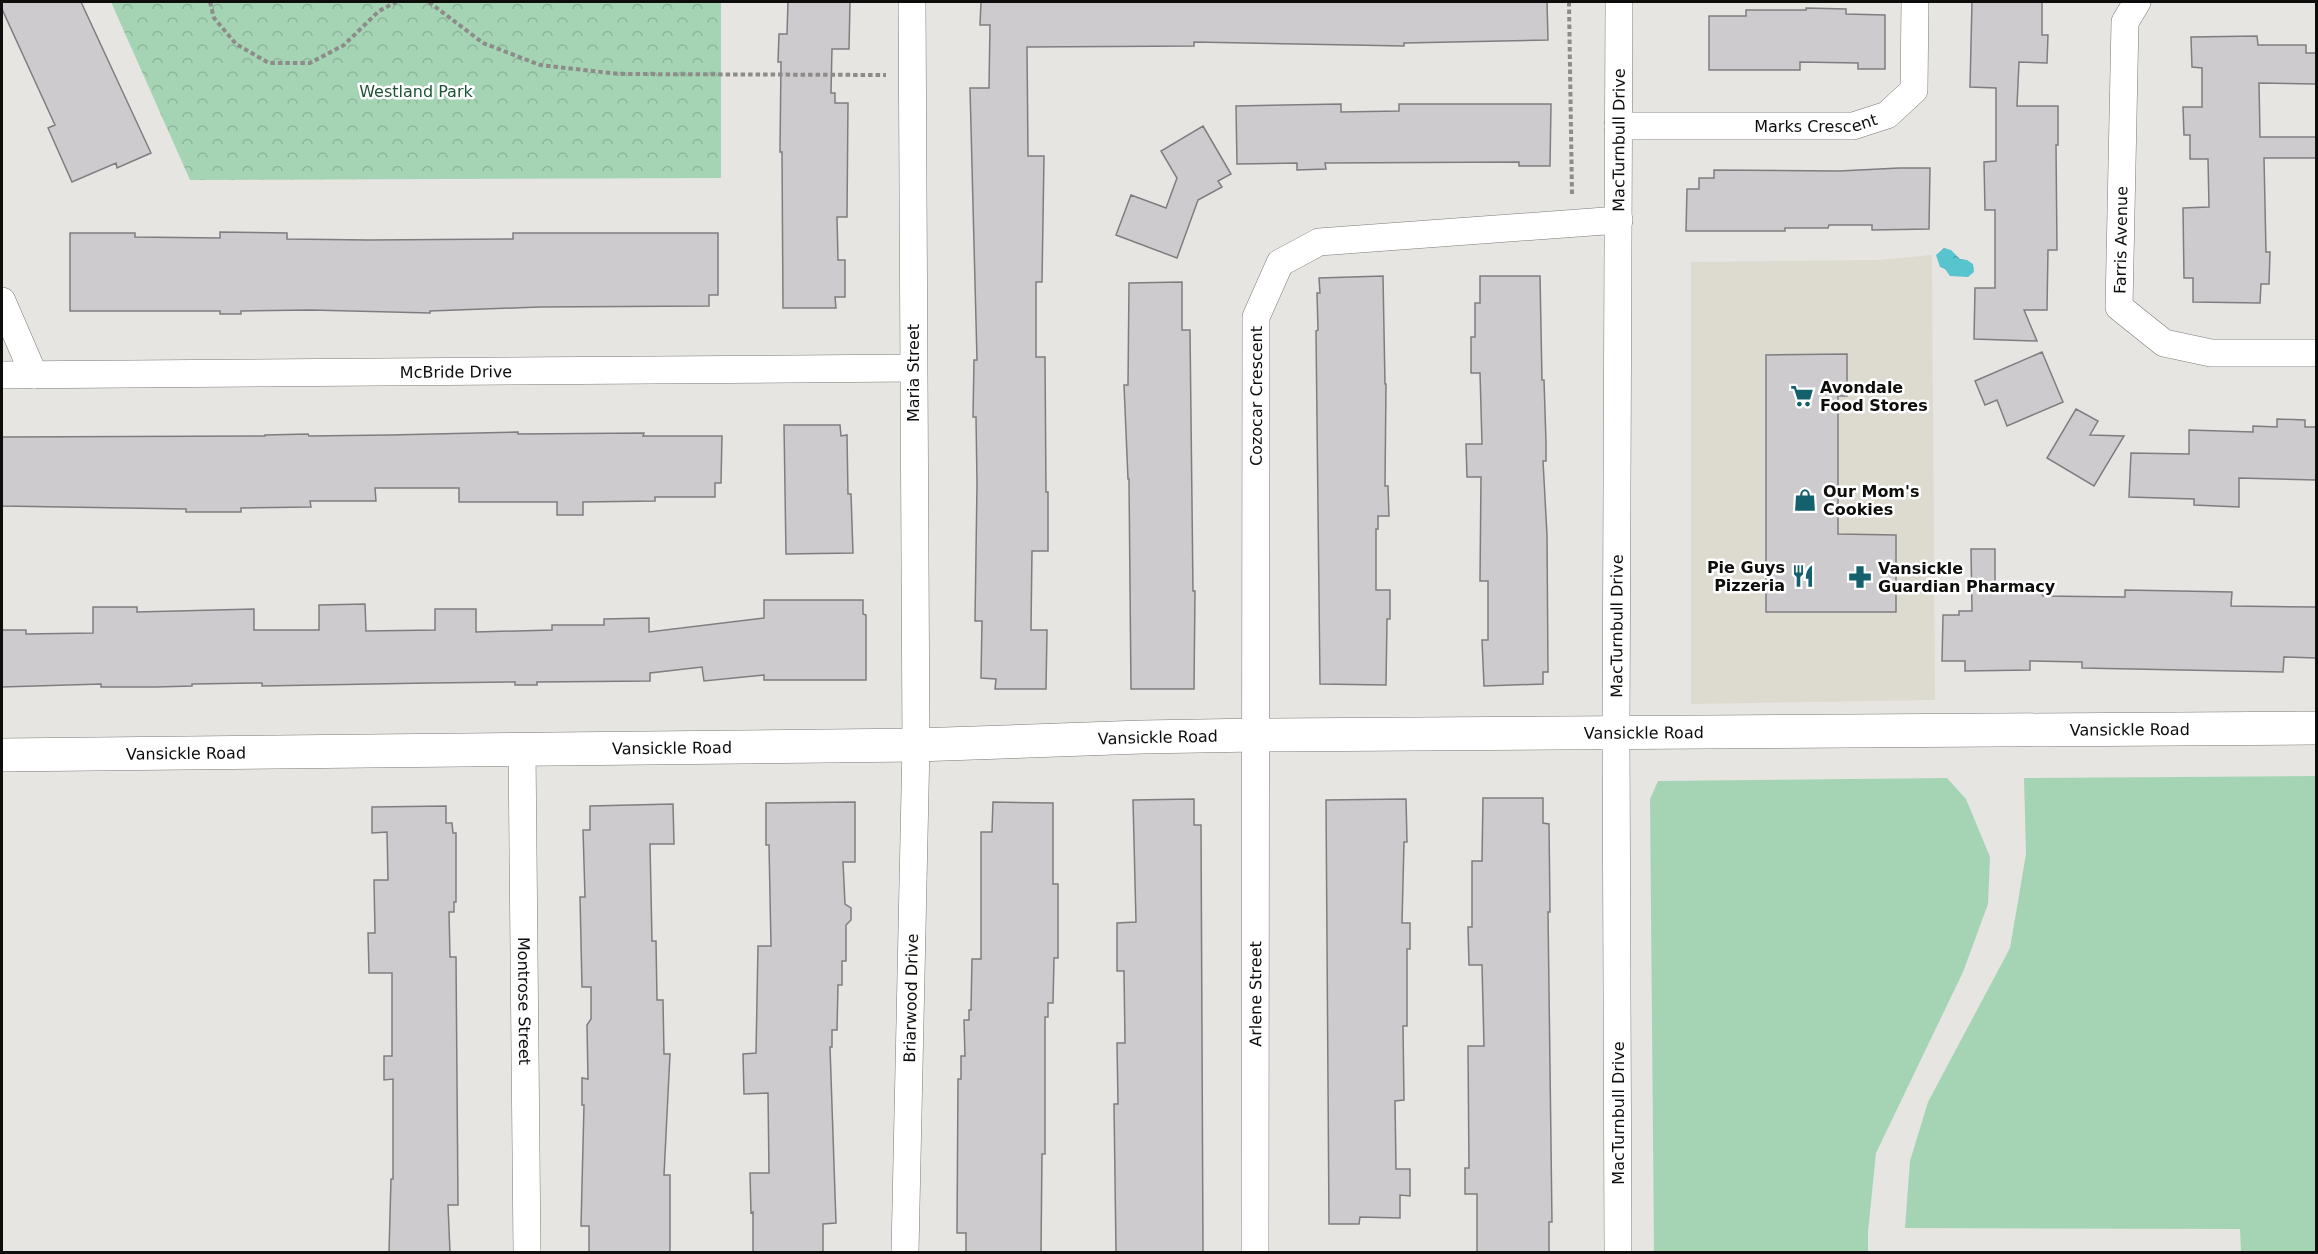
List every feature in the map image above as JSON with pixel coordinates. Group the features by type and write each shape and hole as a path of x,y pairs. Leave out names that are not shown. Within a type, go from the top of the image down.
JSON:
{"street":[{"name":"Maria Street","path":"912,2 916,745"},
{"name":"MacTurnbull Drive","path":"1618,1252 1616,732 1620,2"},
{"name":"Marks Crescent","path":"1618,126 1852,126 1887,115 1914,90 1915,2"},
{"name":"Farris Avenue","path":"2137,2 2126,21 2119,307 2164,343 2211,353 2316,353"},
{"name":"Cozocar Crescent","path":"1257,735 1256,317 1280,262 1319,242 1619,220"},
{"path":"2,301 34,375"},
{"name":"McBride Drive","path":"2,375 913,368"},
{"name":"Vansickle Road","path":"2,755 916,745 1257,735 2316,728"},
{"name":"Arlene Street","path":"1256,1252 1257,735"},
{"name":"Briarwood Drive","path":"905,1252 916,745"},
{"name":"Montrose Street","path":"522,749 527,1252"}],"path":[{"path":"210,2 214,18 236,44 268,63 310,63 344,45 379,11 396,2"},
{"path":"429,2 483,43 540,65 619,74 912,76"},
{"path":"1569,2 1573,223"}],"shaded area":[{"path":"1932,255 1935,700 1691,704 1691,262 1877,260"}],"green space":[{"name":"Westland Park","path":"111,2 721,2 721,178 190,180"},
{"path":"2316,776 2316,1252 2241,1252 2240,1229 1905,1228 1910,1161 1928,1102 2010,948 2026,854 2024,778"},
{"path":"1947,778 1966,799 1990,857 1988,904 1963,972 1876,1153 1868,1252 1654,1252 1650,799 1658,781"}],"water":[{"path":"1944,248 1951,250 1960,259 1973,264 1974,272 1968,277 1950,276 1945,269 1940,267 1936,255"}],"building":[{"path":"2,2 81,2 151,153 117,168 116,163 72,182 48,128 55,125 2,9"},
{"path":"788,2 850,2 849,49 832,49 831,93 835,93 835,103 848,103 847,217 837,217 838,260 845,260 845,297 835,297 836,308 783,308 781,62 778,62 779,34 787,34"},
{"path":"981,2 1547,2 1548,40 1404,43 1404,46 1194,42 1194,46 1027,47 1028,156 1044,156 1042,282 1036,282 1036,357 1045,357 1048,551 1032,551 1031,630 1047,630 1046,689 995,689 996,679 981,678 982,621 975,621 977,484 976,417 973,417 974,360 977,360 970,88 989,88 990,25 980,25"},
{"path":"1972,2 2042,2 2042,35 2048,35 2047,63 2019,62 2017,106 2058,106 2057,250 2048,250 2047,310 2024,310 2037,341 1974,339 1975,288 1995,288 1995,210 1985,210 1984,162 1996,161 1996,88 1970,87"},
{"path":"1806,8 1846,9 1846,14 1885,15 1885,69 1858,69 1858,63 1800,62 1800,70 1709,70 1709,16 1746,16 1746,10 1806,10"},
{"path":"2257,36 2258,45 2306,45 2306,53 2316,53 2316,84 2259,83 2260,137 2316,137 2316,158 2264,158 2266,252 2270,252 2269,284 2261,284 2260,303 2193,302 2193,278 2184,278 2183,208 2209,207 2208,159 2190,159 2190,135 2184,135 2183,107 2202,107 2202,68 2192,67 2191,37"},
{"path":"1341,104 1341,112 1399,111 1399,104 1551,104 1550,166 1519,166 1519,162 1325,163 1326,169 1297,170 1297,163 1237,164 1236,106"},
{"path":"1203,126 1231,174 1218,181 1222,187 1198,200 1177,258 1116,235 1131,195 1166,208 1177,178 1161,151"},
{"path":"1930,168 1929,229 1872,230 1872,225 1829,225 1828,228 1785,228 1785,231 1686,231 1687,189 1699,189 1699,178 1714,178 1714,170 1839,171"},
{"path":"220,232 287,233 287,239 369,240 513,239 513,233 718,233 718,295 709,295 709,306 539,307 430,311 430,313 311,310 241,311 241,314 220,314 220,311 70,311 70,233 135,233 135,237 220,238"},
{"path":"1383,276 1386,384 1385,486 1388,486 1389,516 1378,516 1376,590 1390,590 1386,685 1320,684 1316,331 1318,330 1319,278"},
{"path":"1480,276 1540,276 1546,442 1546,461 1543,461 1547,535 1548,672 1543,672 1543,684 1484,686 1482,640 1488,640 1488,581 1480,581 1481,477 1467,477 1466,444 1482,444 1480,373 1471,373 1471,337 1475,337 1475,303 1480,303"},
{"path":"1182,282 1182,330 1190,330 1193,591 1195,591 1194,689 1131,689 1129,479 1124,385 1128,385 1129,283"},
{"path":"2042,352 2063,402 2007,426 1997,400 1985,405 1975,381"},
{"path":"1847,354 1847,396 1838,396 1838,534 1896,535 1896,612 1766,612 1766,355"},
{"path":"2076,409 2098,421 2090,435 2124,436 2094,486 2047,458"},
{"path":"2277,419 2305,420 2305,427 2316,427 2316,480 2239,478 2239,507 2194,505 2194,499 2129,497 2131,453 2189,454 2189,430 2253,432 2253,426 2277,427"},
{"path":"784,425 840,425 841,436 847,435 848,494 851,494 853,553 786,554"},
{"path":"518,432 518,434 644,433 643,436 722,436 721,483 715,483 715,497 655,497 655,501 583,502 583,515 557,515 557,502 459,502 459,488 375,488 376,501 310,501 311,507 241,508 241,512 2,506 2,437 308,434 309,436"},
{"path":"1971,549 1995,549 1995,588 2038,590 2043,596 2125,597 2125,590 2232,592 2231,606 2316,607 2316,658 2284,657 2283,672 2082,668 2082,662 2030,661 2030,670 1965,671 1965,661 1942,661 1943,615 1959,615 1959,611 1972,611"},
{"path":"764,600 863,600 863,614 866,615 866,680 764,680 764,675 704,681 702,667 650,673 650,681 537,682 537,685 515,685 515,682 262,686 262,683 156,687 101,687 101,684 2,687 2,630 26,630 26,634 93,633 93,607 137,607 137,612 254,609 254,630 319,630 319,605 365,604 366,631 435,630 435,609 476,609 476,632 552,630 552,625 604,625 604,619 649,618 649,632 764,618"},
{"path":"1483,798 1543,798 1543,823 1549,824 1552,1222 1549,1222 1549,1252 1477,1252 1477,1194 1465,1194 1465,1168 1469,1168 1468,1046 1484,1046 1482,965 1469,965 1468,927 1472,927 1472,861 1482,861"},
{"path":"1194,799 1194,825 1201,825 1203,1252 1116,1252 1114,1104 1118,1104 1117,1043 1125,1043 1124,971 1117,971 1117,923 1136,922 1133,800"},
{"path":"1406,799 1407,842 1404,842 1402,923 1410,923 1410,949 1407,949 1407,1026 1403,1026 1404,1100 1395,1101 1396,1169 1410,1169 1410,1196 1400,1195 1400,1218 1360,1217 1359,1224 1329,1224 1326,800"},
{"path":"855,802 855,862 843,862 845,904 851,908 851,920 846,925 846,961 842,961 842,985 838,985 837,1030 832,1030 832,1047 830,1047 836,1223 823,1224 823,1252 753,1252 750,1173 769,1173 768,1093 744,1094 743,1054 756,1053 758,946 771,946 766,803"},
{"path":"993,802 1053,803 1053,884 1058,884 1058,958 1054,958 1053,1003 1048,1003 1048,1017 1045,1017 1045,1154 1042,1154 1041,1252 966,1252 966,1233 957,1233 958,1079 961,1079 961,1056 965,1056 964,1020 969,1020 969,1010 971,1010 972,959 981,959 981,832 992,832"},
{"path":"673,804 674,844 650,844 652,941 656,941 657,1000 663,1000 664,1054 670,1054 664,1175 670,1175 670,1252 589,1252 589,1226 581,1226 584,1105 582,1105 582,1078 588,1079 587,1025 591,1019 591,987 582,987 580,897 585,897 583,830 590,830 590,806"},
{"path":"446,806 446,823 452,823 453,833 456,833 456,902 454,902 454,912 449,912 450,957 456,957 458,1205 448,1205 450,1252 389,1252 391,1179 393,1179 393,1079 384,1080 384,1056 392,1056 392,973 369,973 368,933 375,933 374,880 388,880 387,832 372,833 372,807"}],"place":[{"name":"Avondale Food Stores","path":"1802,396"},
{"name":"Our Mom's Cookies","path":"1805,500"},
{"name":"Pie Guys Pizzeria","path":"1803,576"},
{"name":"Vansickle Guardian Pharmacy","path":"1860,577"}]}
